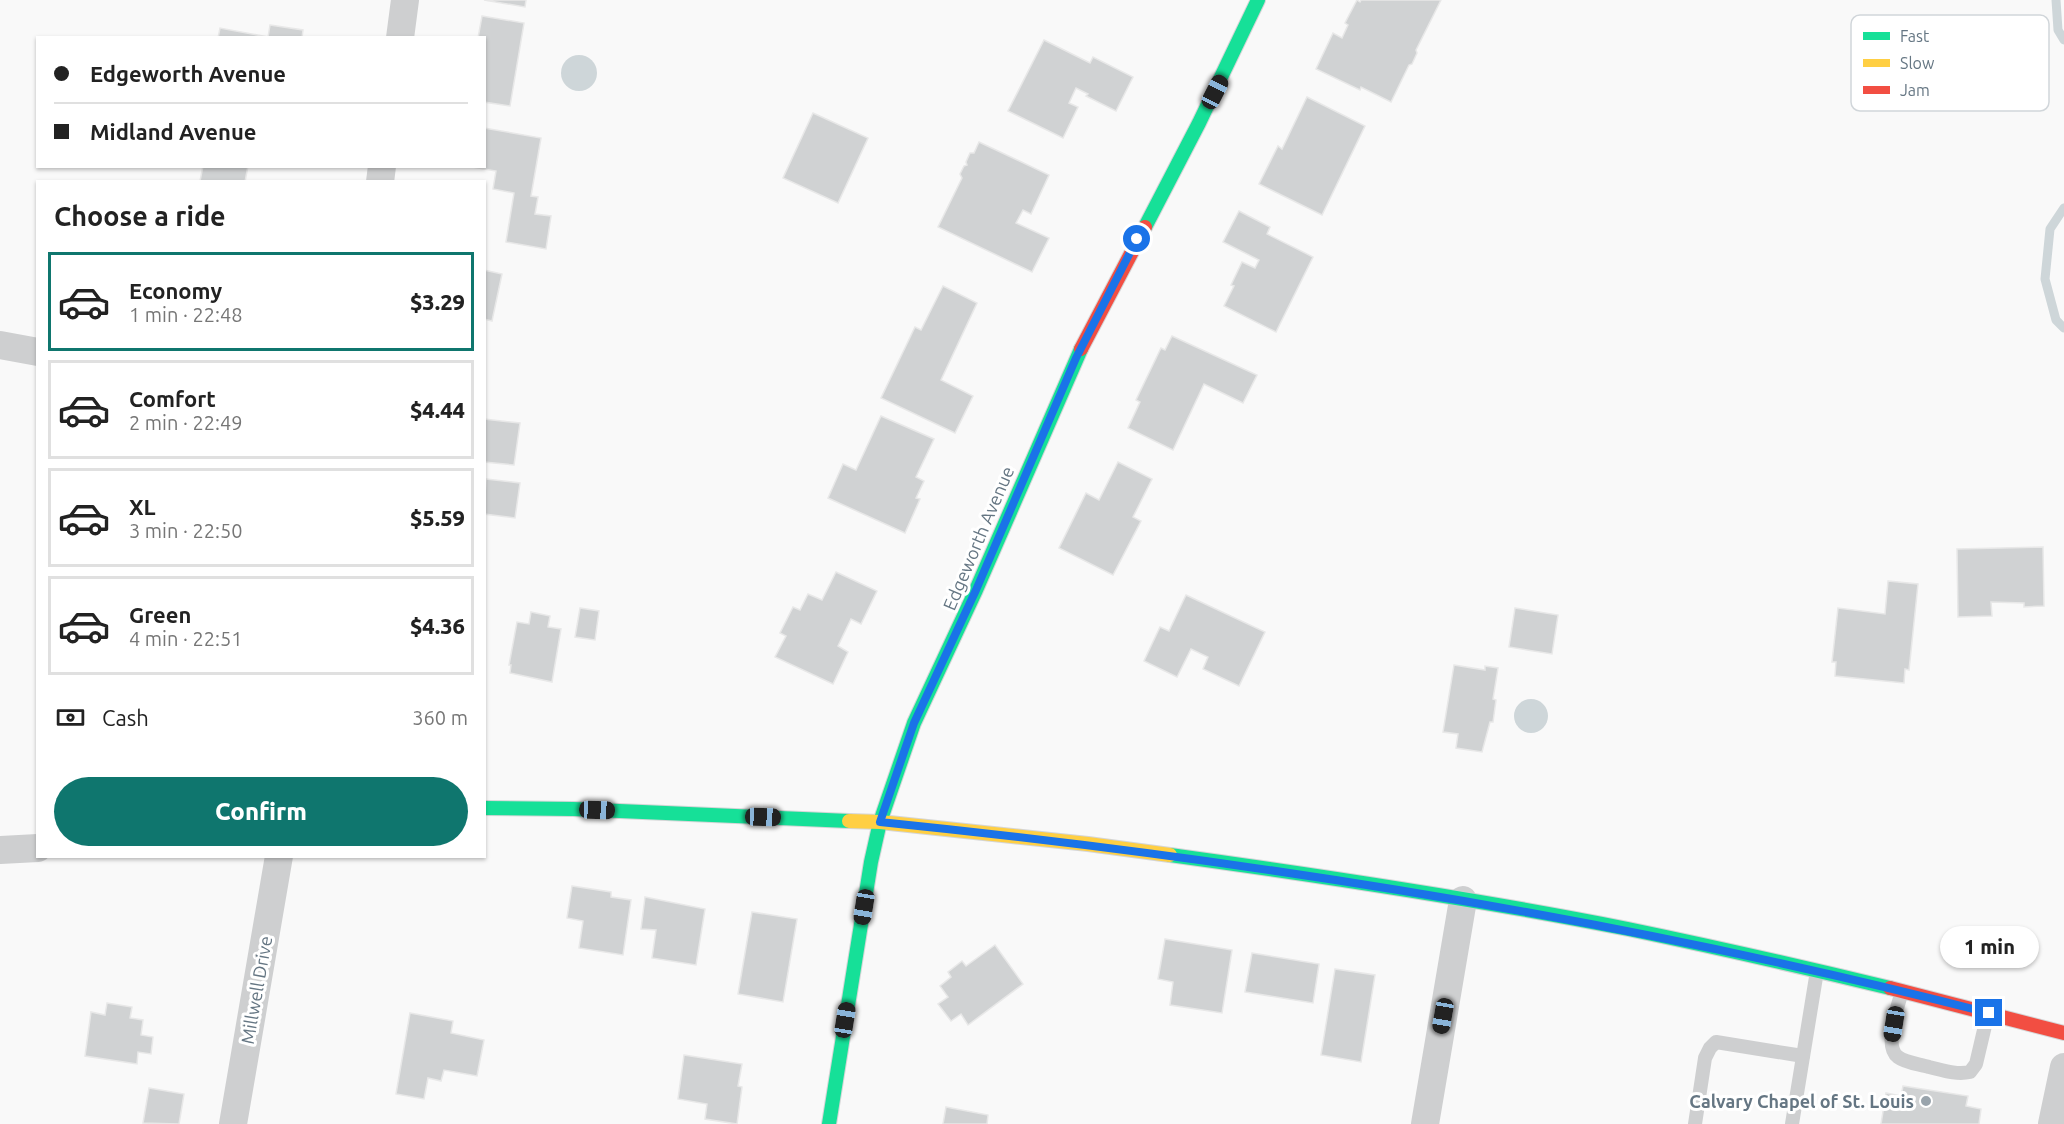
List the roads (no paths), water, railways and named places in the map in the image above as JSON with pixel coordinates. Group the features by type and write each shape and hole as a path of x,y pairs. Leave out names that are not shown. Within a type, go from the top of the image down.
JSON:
{"street":[{"path":"400,36 405,0"},
{"name":"Edgeworth Avenue","path":"829,1124 871,862 880,822 914,723 976,590 1076,358 1199,123 1258,0"},
{"path":"1,350 36,352"},
{"path":"486,808 573,809 880,822 1174,856 1463,900 1627,930 1902,991 2064,1033"},
{"path":"0,850 36,848"},
{"name":"Millwell Drive","path":"233,1124 279,858"},
{"path":"1425,1124 1463,900"},
{"path":"2052,1124 2064,1066"}],"lane":[{"path":"1792,1124 1817,971"},
{"path":"1902,991 1891,1042 1893,1053 1900,1059 1917,1064 1961,1074 1970,1072 1976,1064 1989,1013"},
{"path":"1695,1124 1705,1058 1716,1042 1803,1056"}],"waterway":[{"path":"2056,0 2058,30 2064,40"},
{"path":"2064,208 2050,229 2045,279 2056,320 2064,328"}],"place":[{"name":"Calvary Chapel of St. Louis","path":"1926,1101"}]}
